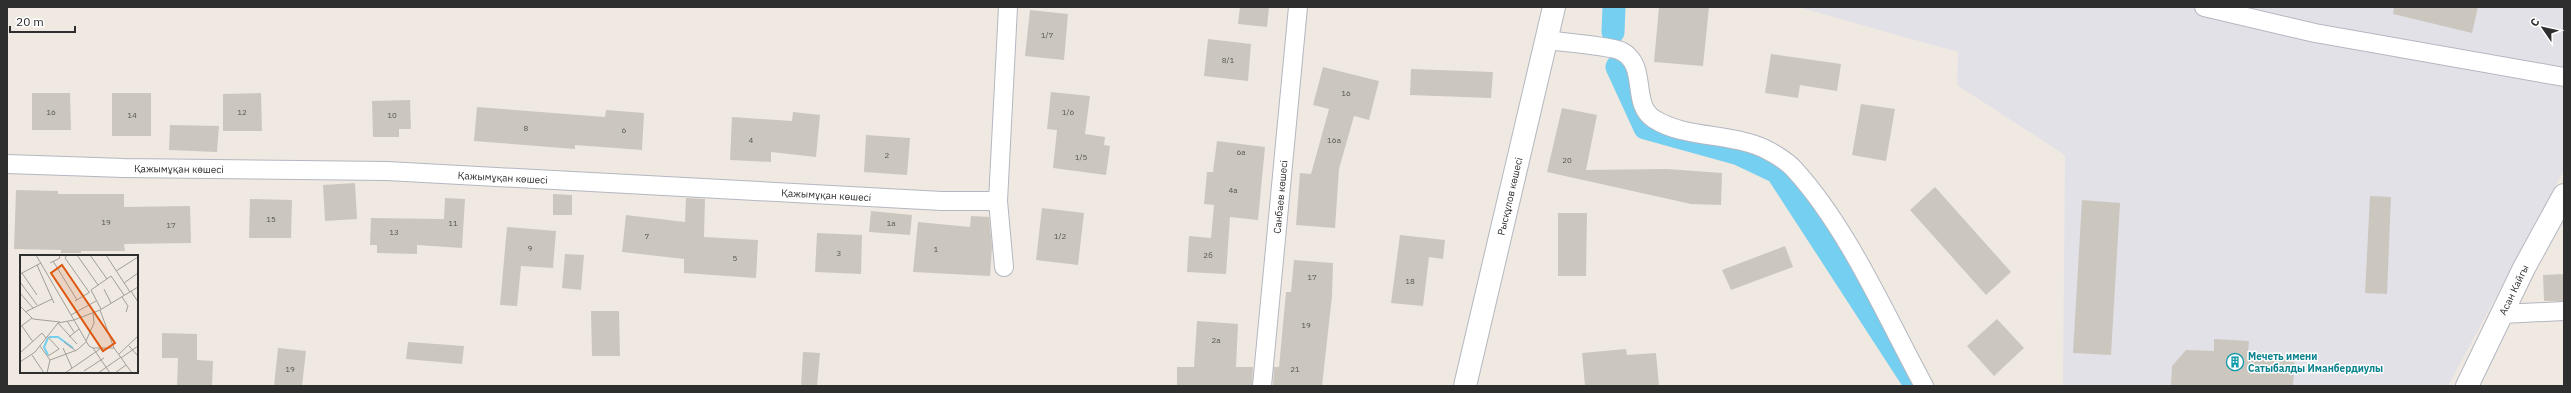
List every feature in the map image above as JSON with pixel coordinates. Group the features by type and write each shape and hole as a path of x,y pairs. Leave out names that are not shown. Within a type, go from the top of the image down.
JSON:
{"street":[{"path":"1004,266 998,201 1008,7"},
{"name":"Санбаев көшесі","path":"1262,386 1298,7"},
{"name":"Рысқұлов көшесі","path":"1464,386 1554,7"},
{"path":"2204,7 2315,33 2564,77"},
{"path":"1546,40 1620,51 1633,60 1638,72 1644,104 1653,118 1676,128 1759,146 1793,168 1832,219 1866,277 1924,386"},
{"name":"Қажымұқан көшесі","path":"7,164 124,168 387,170 942,201 998,201"},
{"name":"Асан Кайгы","path":"2467,386 2547,223 2564,195"},
{"path":"2502,314 2564,311"},
{"path":"2479,363 2479,386"}],"shaded area":[{"path":"1798,7 2564,7 2564,170 2448,386 2063,386 2065,155 1957,85 1958,52"}],"building":[{"path":"1240,7 1269,7 1267,27 1238,24"},
{"path":"1659,7 1709,7 1703,66 1654,62"},
{"path":"2394,7 2478,7 2472,33 2393,14"},
{"path":"1030,10 1068,14 1064,60 1025,56"},
{"path":"1208,39 1251,44 1248,81 1204,76"},
{"path":"1771,54 1841,64 1837,91 1800,85 1798,98 1765,93"},
{"path":"1323,67 1379,81 1369,120 1354,116 1339,169 1335,228 1296,225 1300,173 1311,174 1329,109 1313,105"},
{"path":"1411,69 1493,72 1491,98 1410,95"},
{"path":"1051,92 1090,96 1085,134 1105,137 1104,145 1110,146 1106,175 1053,168 1057,130 1047,129"},
{"path":"32,93 70,93 71,130 32,130"},
{"path":"112,93 151,93 151,136 112,136"},
{"path":"261,93 262,131 223,131 223,94"},
{"path":"410,100 411,129 399,129 399,137 373,137 372,101"},
{"path":"1861,104 1895,109 1886,161 1852,155"},
{"path":"477,107 605,117 606,110 644,113 642,150 575,145 575,149 474,141"},
{"path":"1562,108 1597,115 1586,170 1667,169 1722,173 1721,205 1691,204 1547,172"},
{"path":"793,112 820,115 816,157 771,152 771,162 730,160 732,117 792,121"},
{"path":"170,125 219,126 217,152 169,150"},
{"path":"866,135 910,138 907,175 864,172"},
{"path":"1217,141 1265,147 1258,220 1230,217 1226,274 1187,272 1189,236 1211,238 1214,205 1204,204 1207,172 1213,172"},
{"path":"355,183 357,219 325,221 323,185"},
{"path":"1935,187 2011,272 1986,295 1910,210"},
{"path":"16,190 58,191 58,194 124,194 124,207 190,206 191,243 124,244 125,251 81,251 81,253 61,253 61,250 14,249"},
{"path":"553,194 572,195 572,215 553,215"},
{"path":"2370,196 2391,197 2387,294 2365,293"},
{"path":"445,198 465,199 462,248 417,245 417,254 377,253 377,245 370,245 371,218 444,219"},
{"path":"686,198 705,199 704,237 758,240 756,278 684,273 684,259 622,252 626,215 685,222"},
{"path":"250,199 292,200 291,238 249,238"},
{"path":"2082,200 2120,203 2111,355 2073,353"},
{"path":"1042,208 1084,213 1078,265 1036,260"},
{"path":"871,211 912,215 910,235 869,232"},
{"path":"1558,213 1587,213 1586,276 1558,276"},
{"path":"971,216 989,217 992,247 990,276 913,272 918,222 970,227"},
{"path":"507,227 556,231 553,268 521,266 517,306 500,305"},
{"path":"817,233 862,235 861,274 815,272"},
{"path":"1400,235 1445,240 1443,259 1429,257 1423,306 1391,303"},
{"path":"1785,246 1793,267 1731,290 1722,270"},
{"path":"565,254 584,255 581,290 562,288"},
{"path":"1294,260 1333,263 1332,296 1322,386 1273,386 1274,367 1279,367 1286,292 1291,292"},
{"path":"2564,274 2564,301 2544,301 2543,275"},
{"path":"591,311 619,311 620,356 592,356"},
{"path":"1997,319 2024,348 1994,376 1967,346"},
{"path":"1197,321 1238,324 1236,367 1253,367 1252,386 1177,386 1177,367 1194,367"},
{"path":"162,333 197,334 197,360 213,361 212,386 177,386 178,358 162,358"},
{"name":"Мечеть имени Сатыбалды Иманбердиулы","path":"2214,339 2249,341 2248,354 2295,357 2293,386 2171,386 2172,366 2186,350 2214,351"},
{"path":"408,342 464,346 462,364 406,359"},
{"path":"278,348 306,351 302,386 274,386"},
{"path":"1626,349 1627,355 1656,353 1659,386 1585,386 1582,353"},
{"path":"803,352 820,353 817,386 801,386"}],"waterway":[{"path":"1613,32 1614,7"},
{"path":"1617,67 1645,128 1739,154 1777,172 1916,386"}],"place":[{"name":"Мечеть имени Сатыбалды Иманбердиулы","path":"2235,362"}]}
